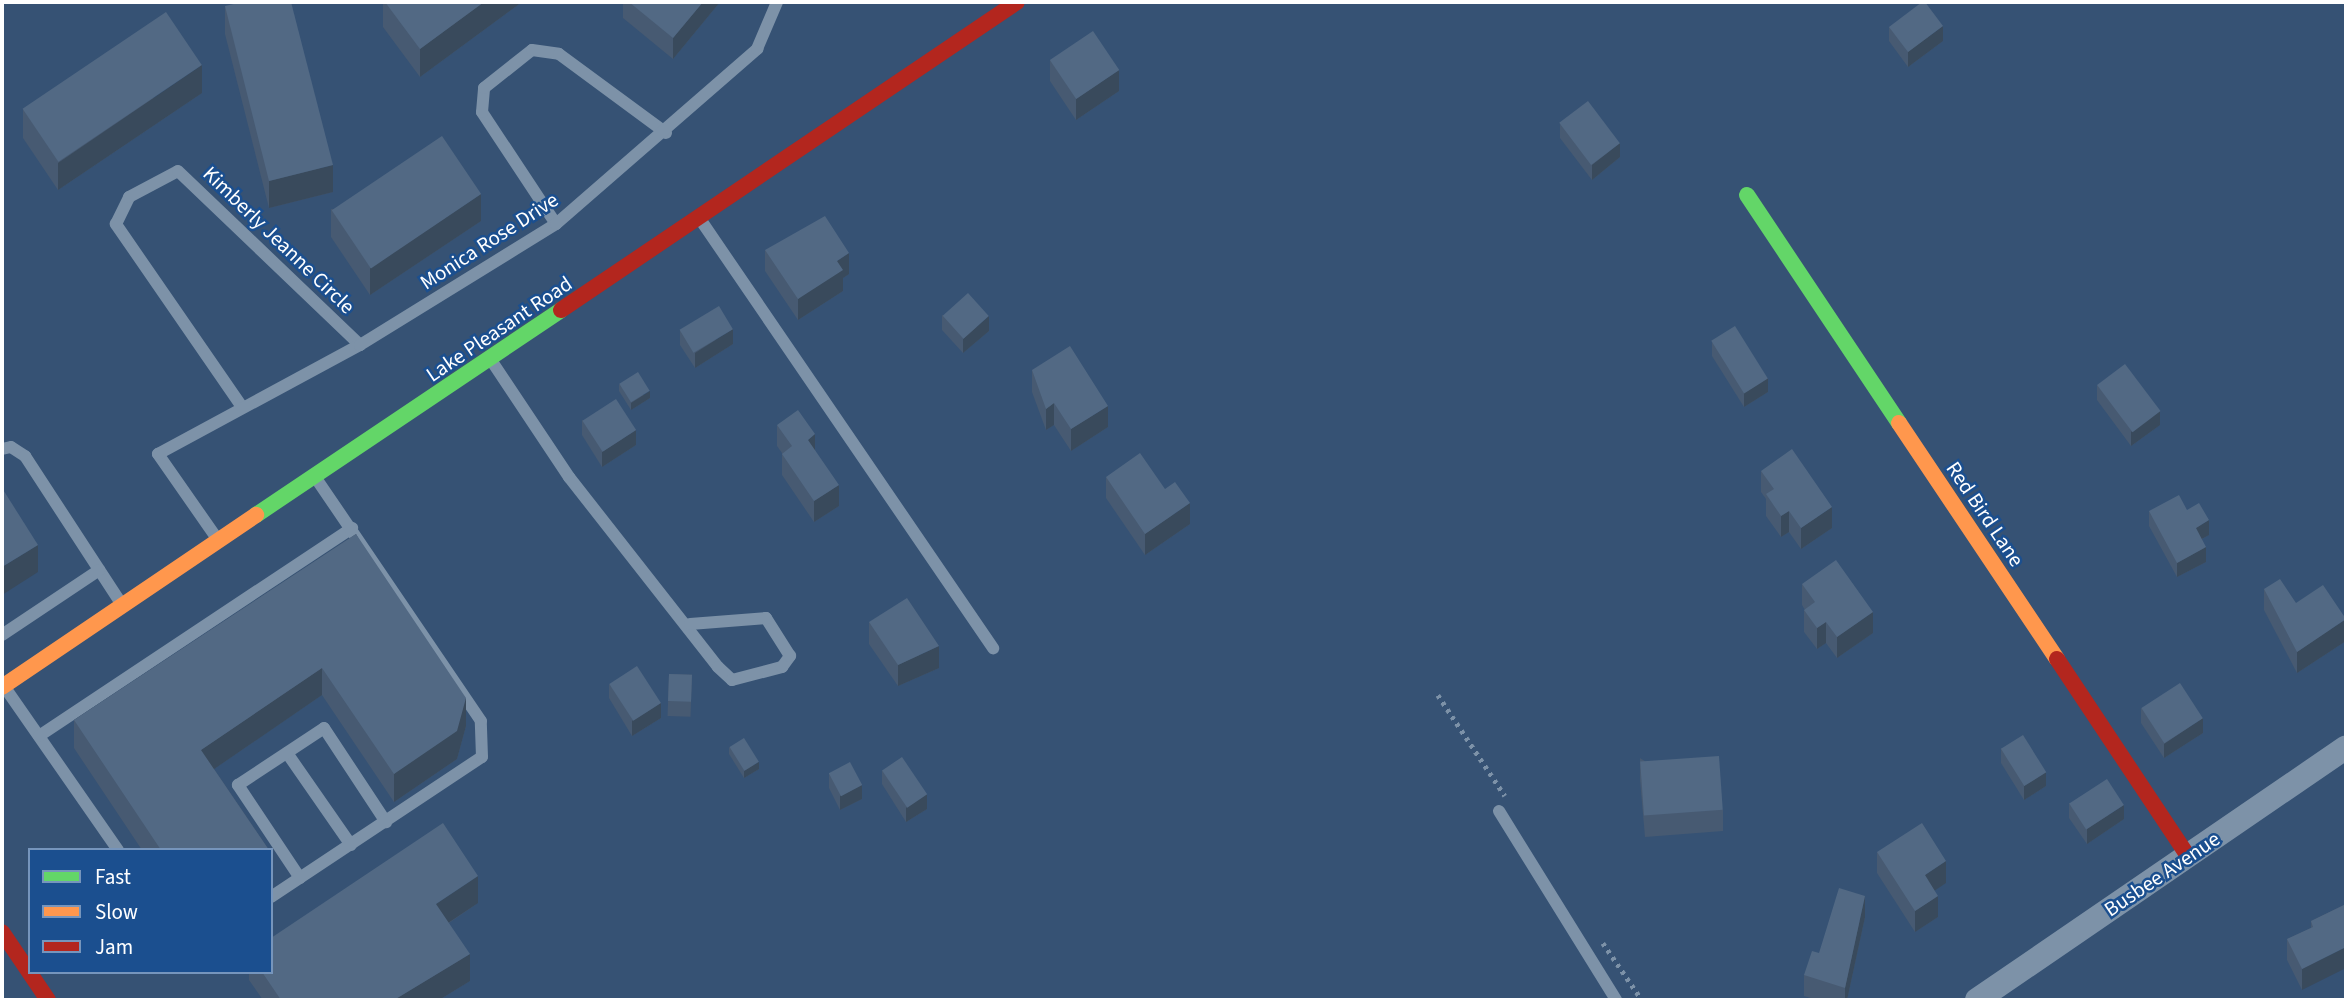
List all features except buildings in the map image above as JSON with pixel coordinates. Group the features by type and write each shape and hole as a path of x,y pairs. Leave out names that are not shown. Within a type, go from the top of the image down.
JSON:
{"street":[{"name":"Lake Pleasant Road","path":"3,686 491,360 1017,2"},
{"name":"Red Bird Lane","path":"1747,195 2188,856"},
{"name":"Busbee Avenue","path":"1977,1000 2346,747"},
{"path":"2,932 28,970"},
{"path":"30,974 48,1000"}],"lane":[{"name":"Monica Rose Drive","path":"219,540 159,454 240,404 360,345 556,224 666,133 757,49 777,2"},
{"path":"556,224 482,112 484,88 532,50 559,54 666,133"},
{"name":"Kimberly Jeanne Circle","path":"240,404 116,224 129,197 178,171 360,345"},
{"path":"700,219 993,648"},
{"path":"491,360 569,477 690,624 732,680 782,667 790,656 766,618 690,624"},
{"path":"2,449 11,447 25,456 122,606"},
{"path":"273,896 482,757 481,721 315,477"},
{"path":"39,736 352,528"},
{"path":"2,635 99,570"},
{"path":"3,686 117,848"},
{"path":"300,878 238,785 287,753 324,729 386,822"},
{"path":"287,753 351,845"},
{"path":"1499,811 1616,1000"}],"traffic: fast":[{"path":"1747,195 1899,423"},
{"path":"256,515 561,310"}],"traffic: slow":[{"path":"1899,423 2057,659"},
{"path":"2,687 256,515"}],"traffic: jam":[{"path":"561,310 1017,2"},
{"path":"2057,659 2188,856"},
{"path":"2,932 28,970"},
{"path":"30,974 48,1000"}]}
